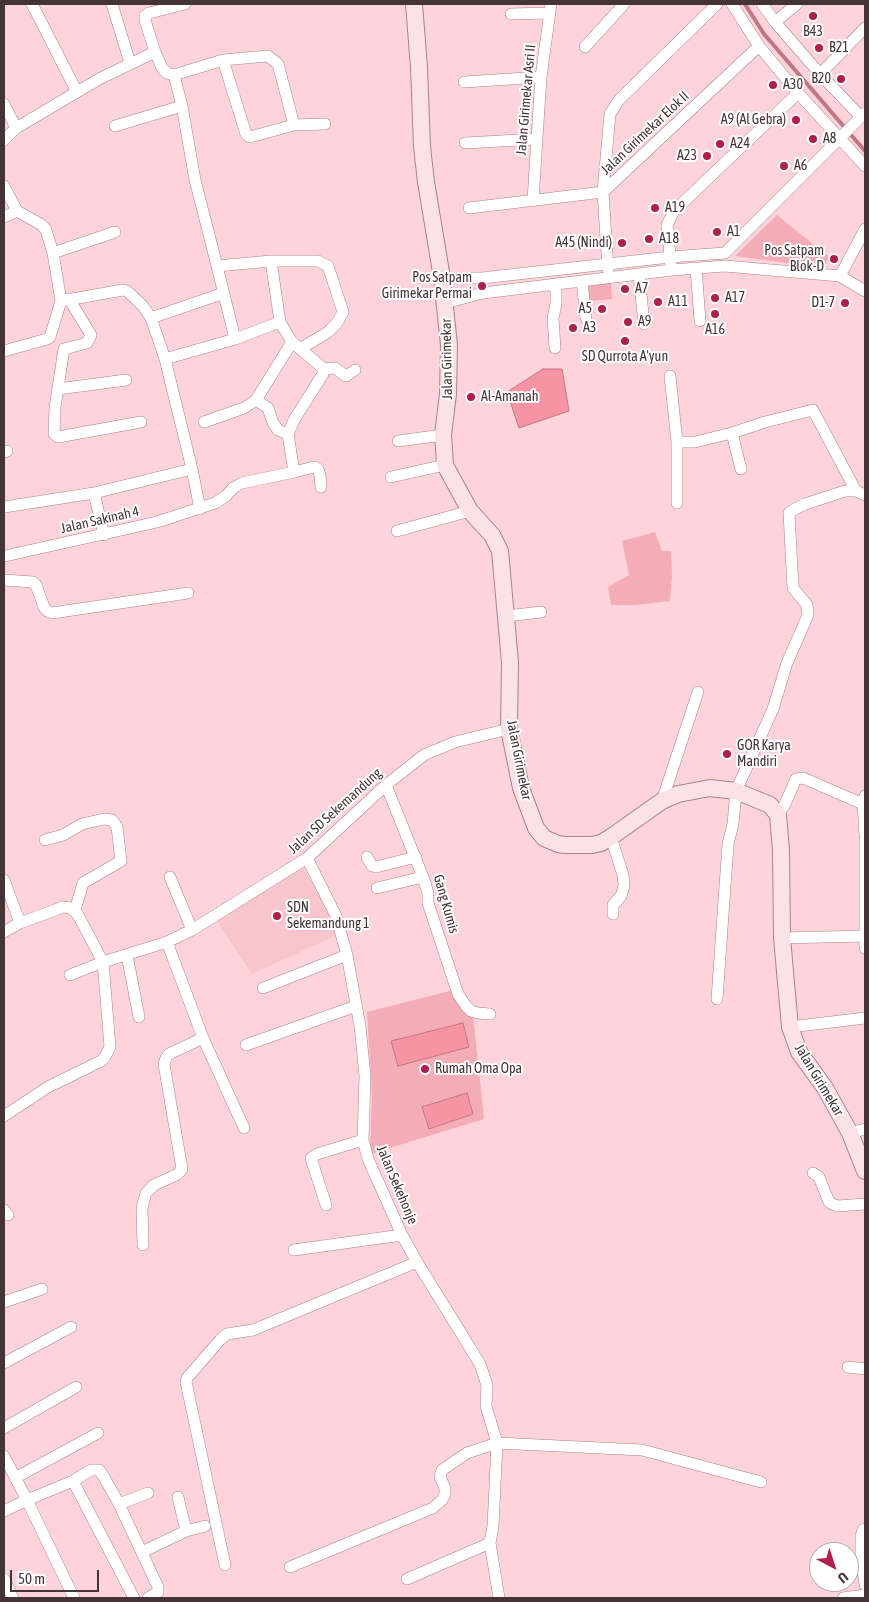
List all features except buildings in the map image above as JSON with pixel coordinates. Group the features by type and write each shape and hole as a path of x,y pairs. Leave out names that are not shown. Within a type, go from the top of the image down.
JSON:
{"street":[{"path":"32,4 77,92"},
{"path":"112,4 130,63"},
{"path":"185,4 148,13 145,16 154,52 162,68 167,73 174,75 223,60 268,56 278,64 294,125"},
{"name":"Jalan Girimekar","path":"414,4 423,156 442,278 448,345 448,384 446,420 443,435 445,466 470,511 492,535 500,551 510,662 510,729 521,788 536,828 548,840 565,845 601,843 662,801 678,794 710,788 736,791 770,805 778,815 781,850 782,938 790,1027 799,1052 858,1131 865,1171"},
{"path":"585,47 624,4"},
{"path":"469,208 604,192 610,114 613,107 717,4"},
{"path":"732,4 759,46 798,93 841,136 865,166"},
{"path":"442,278 482,278 670,257 725,254 863,115 820,74 762,4"},
{"path":"775,22 797,4"},
{"path":"511,14 550,8"},
{"name":"Jalan Girimekar Asri II","path":"533,200 541,76 550,8"},
{"path":"820,74 865,28"},
{"name":"Jalan Girimekar Elok II","path":"609,277 604,192 759,46"},
{"path":"4,140 16,128 77,92 154,52"},
{"path":"223,60 246,134 251,137 294,125 325,124"},
{"path":"174,75 182,106 195,180 235,339"},
{"path":"464,82 541,76"},
{"path":"672,270 667,225 674,211 798,93"},
{"path":"4,104 16,128"},
{"path":"115,126 182,106"},
{"path":"465,143 537,139"},
{"path":"5,191 17,211 42,225 46,230 65,300 91,335 87,343 64,349"},
{"path":"4,217 17,211"},
{"path":"840,276 865,229"},
{"path":"53,253 115,232"},
{"path":"725,254 730,266"},
{"path":"204,422 244,408 256,400 296,345 328,332 337,323 343,312 328,266 318,261 271,261 216,266"},
{"path":"271,261 280,322 296,345 324,369 335,368 346,376 355,370"},
{"path":"445,303 483,293 672,270 730,266 840,276 865,291"},
{"path":"696,268 700,322"},
{"path":"638,274 644,324"},
{"path":"582,281 586,318"},
{"path":"555,348 553,318 556,304 556,284"},
{"path":"65,300 122,290 127,291 143,306 151,318 165,359 192,468 200,509"},
{"path":"151,318 224,293"},
{"path":"4,351 47,339 52,333 53,325 65,300"},
{"path":"165,359 235,339 280,322"},
{"path":"53,325 64,349 55,407 54,434 58,437 141,422"},
{"path":"294,472 288,434 294,420 323,374 324,369"},
{"path":"670,376 678,442 677,503"},
{"path":"58,389 126,380"},
{"path":"256,400 268,408 273,423 278,430 288,434"},
{"path":"678,442 694,442 814,410 861,493"},
{"path":"732,433 741,469"},
{"path":"398,441 443,435"},
{"name":"Jalan Sakinah 4","path":"5,556 157,522 216,503 233,488 242,483 314,466 318,468 321,487"},
{"path":"391,477 445,466"},
{"path":"4,507 94,493 192,468"},
{"path":"717,999 728,844 733,824 736,791 773,709 788,663 808,615 807,606 793,588 789,514 793,510 845,491 861,493"},
{"path":"94,493 104,535"},
{"path":"397,531 470,511"},
{"path":"4,580 33,582 36,585 44,607 52,613 188,593"},
{"path":"507,616 541,612"},
{"path":"662,801 698,692"},
{"name":"Jalan SD Sekemandung","path":"70,975 103,962 167,942 192,930 307,858 386,785 424,755 455,742 510,729"},
{"path":"778,815 796,779 803,778 864,800 865,835"},
{"name":"Gang Kumis","path":"386,785 423,877 428,893 428,903 458,994 471,1011 490,1014"},
{"path":"45,840 63,835 82,824 104,819 112,820 117,827 121,861 84,883 74,910"},
{"path":"611,837 622,870 624,886 621,896 613,905 613,914"},
{"path":"865,841 865,948"},
{"path":"367,857 372,866 376,867 416,857"},
{"name":"Jalan Sekehonje","path":"307,858 336,916 347,955 360,1026 365,1076 363,1140 368,1159 402,1235 480,1364 487,1385 486,1406 497,1446 490,1543 499,1598"},
{"path":"170,877 192,930"},
{"path":"377,888 423,877"},
{"path":"4,880 20,923"},
{"path":"4,932 20,923 63,907 74,910 103,962 110,1047 101,1061 48,1087 4,1116"},
{"path":"782,938 865,936"},
{"path":"167,942 203,1038 244,1128"},
{"path":"127,955 139,1017"},
{"path":"263,988 347,955"},
{"path":"246,1045 356,1006"},
{"path":"790,1027 865,1018"},
{"path":"143,1245 142,1208 146,1193 154,1185 178,1174 182,1170 164,1064 169,1054 203,1038"},
{"path":"326,1205 311,1158 317,1154 363,1140"},
{"path":"813,1173 819,1177 829,1202 832,1204 838,1206 865,1204"},
{"path":"294,1250 402,1235"},
{"path":"225,1565 186,1382 187,1378 227,1334 253,1330 417,1262"},
{"path":"4,1302 42,1289"},
{"path":"4,1363 71,1327"},
{"path":"848,1366 865,1369"},
{"path":"4,1428 76,1386"},
{"path":"15,1478 98,1433"},
{"path":"290,1567 433,1508 442,1500 445,1494 440,1477 442,1470 467,1454 497,1446 642,1450 761,1482"},
{"path":"4,1456 74,1598"},
{"path":"4,1512 27,1500 73,1481 92,1470 99,1470 119,1504 158,1587 158,1592 148,1598"},
{"path":"73,1481 134,1598"},
{"path":"119,1504 148,1493"},
{"path":"178,1497 186,1531"},
{"path":"142,1552 186,1531 205,1526"},
{"path":"865,1529 862,1536 865,1585"},
{"path":"407,1579 490,1543"},
{"path":"4,1579 13,1598"},
{"path":"843,1598 865,1595"}],"shaded area":[{"path":"777,215 829,257 824,268 735,256"},
{"path":"611,283 612,299 590,301 588,285"},
{"path":"543,369 562,369 569,411 519,428 507,392"},
{"path":"655,532 662,551 671,551 670,601 636,605 611,605 608,587 629,575 622,541"},
{"name":"SDN Sekemandung 1","path":"302,866 330,911 337,935 252,974 216,920"},
{"name":"Rumah Oma Opa","path":"450,991 473,1014 484,1119 370,1154 372,1095 367,1012"},
{"path":"463,1023 469,1047 398,1066 391,1041"},
{"path":"467,1093 473,1114 429,1129 422,1107"}],"waterway":[{"path":"745,4 764,34 865,151"}],"place":[{"name":"B43","path":"813,16"},
{"name":"B21","path":"819,48"},
{"name":"B20","path":"841,79"},
{"name":"A30","path":"773,85"},
{"name":"A9 (Al Gebra)","path":"796,120"},
{"name":"A8","path":"813,139"},
{"name":"A24","path":"720,144"},
{"name":"A23","path":"707,156"},
{"name":"A6","path":"784,166"},
{"name":"A19","path":"655,208"},
{"name":"A1","path":"717,232"},
{"name":"A18","path":"649,239"},
{"name":"A45 (Nindi)","path":"622,243"},
{"name":"Pos Satpam Blok-D","path":"834,259"},
{"name":"Pos Satpam Girimekar Permai","path":"482,286"},
{"name":"A7","path":"625,289"},
{"name":"A17","path":"715,298"},
{"name":"A11","path":"658,302"},
{"name":"D1-7","path":"845,303"},
{"name":"A5","path":"602,309"},
{"name":"A16","path":"715,314"},
{"name":"A9","path":"628,322"},
{"name":"A3","path":"573,328"},
{"name":"SD Qurrota A'yun","path":"625,341"},
{"name":"Al-Amanah","path":"471,397"},
{"name":"GOR Karya Mandiri","path":"727,754"},
{"name":"SDN Sekemandung 1","path":"277,916"},
{"name":"Rumah Oma Opa","path":"425,1069"}]}
